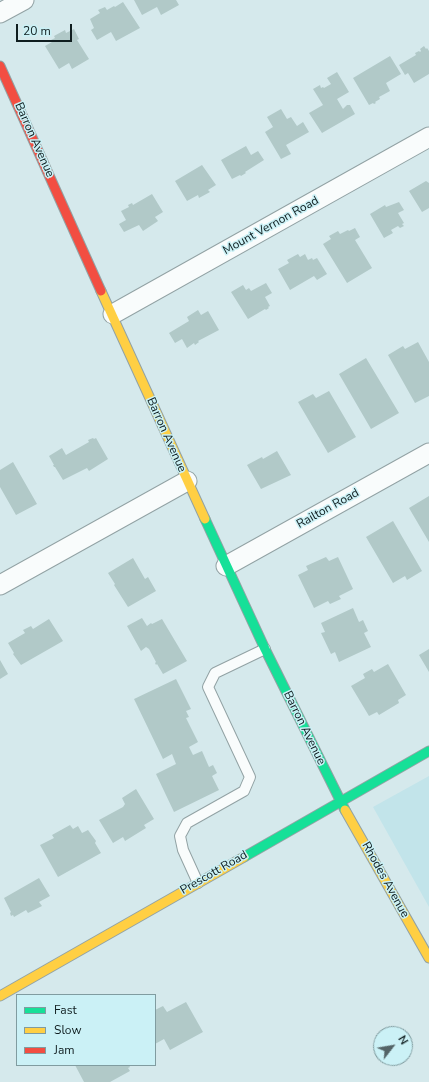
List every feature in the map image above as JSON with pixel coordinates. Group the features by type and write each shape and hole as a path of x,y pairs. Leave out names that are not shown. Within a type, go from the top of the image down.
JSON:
{"main road":[{"name":"Barron Avenue","path":"0,66 226,566 340,801"},
{"name":"Prescott Road","path":"0,996 429,751"},
{"name":"Rhodes Avenue","path":"340,801 429,958"}],"street":[{"path":"0,13 24,0"},
{"name":"Mount Vernon Road","path":"113,314 429,138"},
{"name":"Railton Road","path":"226,566 429,453"},
{"path":"0,585 187,481"}],"lane":[{"path":"198,883 183,850 180,836 186,823 244,791 250,777 208,687 215,673 265,649"}],"shaded area":[{"path":"429,776 429,907 373,807"}],"building":[{"path":"134,0 176,0 179,5 161,15 157,7 142,15"},
{"path":"123,2 140,28 116,41 111,32 97,40 91,30 94,28 90,19 100,13 98,10 105,7 107,10"},
{"path":"74,29 79,39 77,40 89,59 72,69 69,63 59,69 45,46 52,42 51,40 55,38 54,36 65,30 66,33"},
{"path":"424,46 429,51 429,74 414,83 408,73 405,75 399,65 416,55 415,53 420,52 420,49"},
{"path":"390,56 401,74 386,83 390,91 379,97 380,99 375,102 376,103 369,105 353,78"},
{"path":"337,72 349,92 337,99 343,109 347,105 350,105 355,114 322,133 309,113 323,105 313,89 320,85 321,88 324,88 331,84 327,78"},
{"path":"281,109 287,119 291,117 297,126 303,122 309,132 286,145 291,154 281,159 265,132 273,127 267,117"},
{"path":"246,146 251,155 258,151 264,160 241,176 240,175 232,179 221,160"},
{"path":"202,165 216,185 208,190 210,192 199,198 198,195 187,201 175,181"},
{"path":"426,181 429,183 429,208 422,212 409,191"},
{"path":"152,194 163,212 155,217 158,221 143,231 139,225 124,232 119,224 126,220 121,211 129,207 128,205 132,203 133,205"},
{"path":"399,202 404,210 398,213 404,223 402,224 404,226 400,228 398,226 391,230 393,233 384,238 370,214 385,205 386,207"},
{"path":"355,228 360,237 355,240 372,268 347,283 323,244 331,239 329,236 338,231 340,234"},
{"path":"298,254 300,257 305,254 308,260 317,258 327,274 317,280 314,276 290,290 278,269 289,263 287,260"},
{"path":"266,283 272,293 265,297 270,306 268,307 269,308 248,319 231,292 243,285 246,290 249,288 251,291"},
{"path":"198,310 201,315 208,311 219,330 198,341 199,342 195,345 194,343 187,348 182,339 175,343 169,333 189,321 187,317"},
{"path":"418,342 429,362 429,396 415,403 388,355 403,346 405,349"},
{"path":"366,358 399,413 371,429 339,374"},
{"path":"329,391 356,437 328,453 298,402 313,394 316,398"},
{"path":"96,438 108,459 89,471 87,468 63,480 54,467 49,456 62,448 66,455 89,442 88,440"},
{"path":"277,451 291,475 261,489 247,465 262,457 263,459"},
{"path":"13,462 37,504 16,515 0,487 0,470"},
{"path":"429,496 429,542 409,508"},
{"path":"393,521 422,571 407,580 405,576 393,583 366,537"},
{"path":"326,557 329,561 338,557 353,589 339,596 341,599 330,604 328,601 314,608 298,575 308,570 306,566"},
{"path":"133,558 145,579 148,577 156,591 128,607 108,573"},
{"path":"353,608 359,622 363,620 368,631 364,633 371,647 339,662 335,652 331,654 321,633 325,632 321,623"},
{"path":"142,618 147,626 162,619 187,661 163,674 157,664 156,665 156,662 149,649 146,647 141,651 127,626"},
{"path":"49,619 63,641 21,665 13,654 14,653 8,643 25,633 23,630 31,626 33,629"},
{"path":"429,649 429,672 419,655"},
{"path":"0,660 8,674 0,679"},
{"path":"388,664 406,695 398,700 399,703 379,715 377,712 369,716 351,686 365,678 363,674 372,669 374,672"},
{"path":"176,679 191,709 186,711 189,717 186,718 198,742 189,747 193,755 202,751 209,767 213,765 217,773 212,776 219,790 174,812 156,774 176,764 172,754 163,759 134,699"},
{"path":"136,789 154,819 144,825 146,828 125,841 123,837 113,843 99,820 123,807 125,804 122,798"},
{"path":"70,825 73,829 78,826 82,833 88,830 96,841 95,843 101,853 58,877 40,845 54,838 52,835"},
{"path":"39,878 50,896 39,902 42,906 28,913 26,910 14,917 13,915 11,916 11,912 4,898"},
{"path":"186,1002 203,1032 170,1050 164,1039 156,1043 156,1010 163,1006 167,1012"},
{"path":"76,1066 130,1067 128,1068 130,1071 110,1082 84,1082"}],"traffic: fast":[{"path":"205,519 265,649 345,810"},
{"path":"244,857 429,751"}],"traffic: slow":[{"path":"101,291 205,519"},
{"path":"345,810 429,958"},
{"path":"0,996 244,857"}],"traffic: jam":[{"path":"0,66 101,291"}]}
